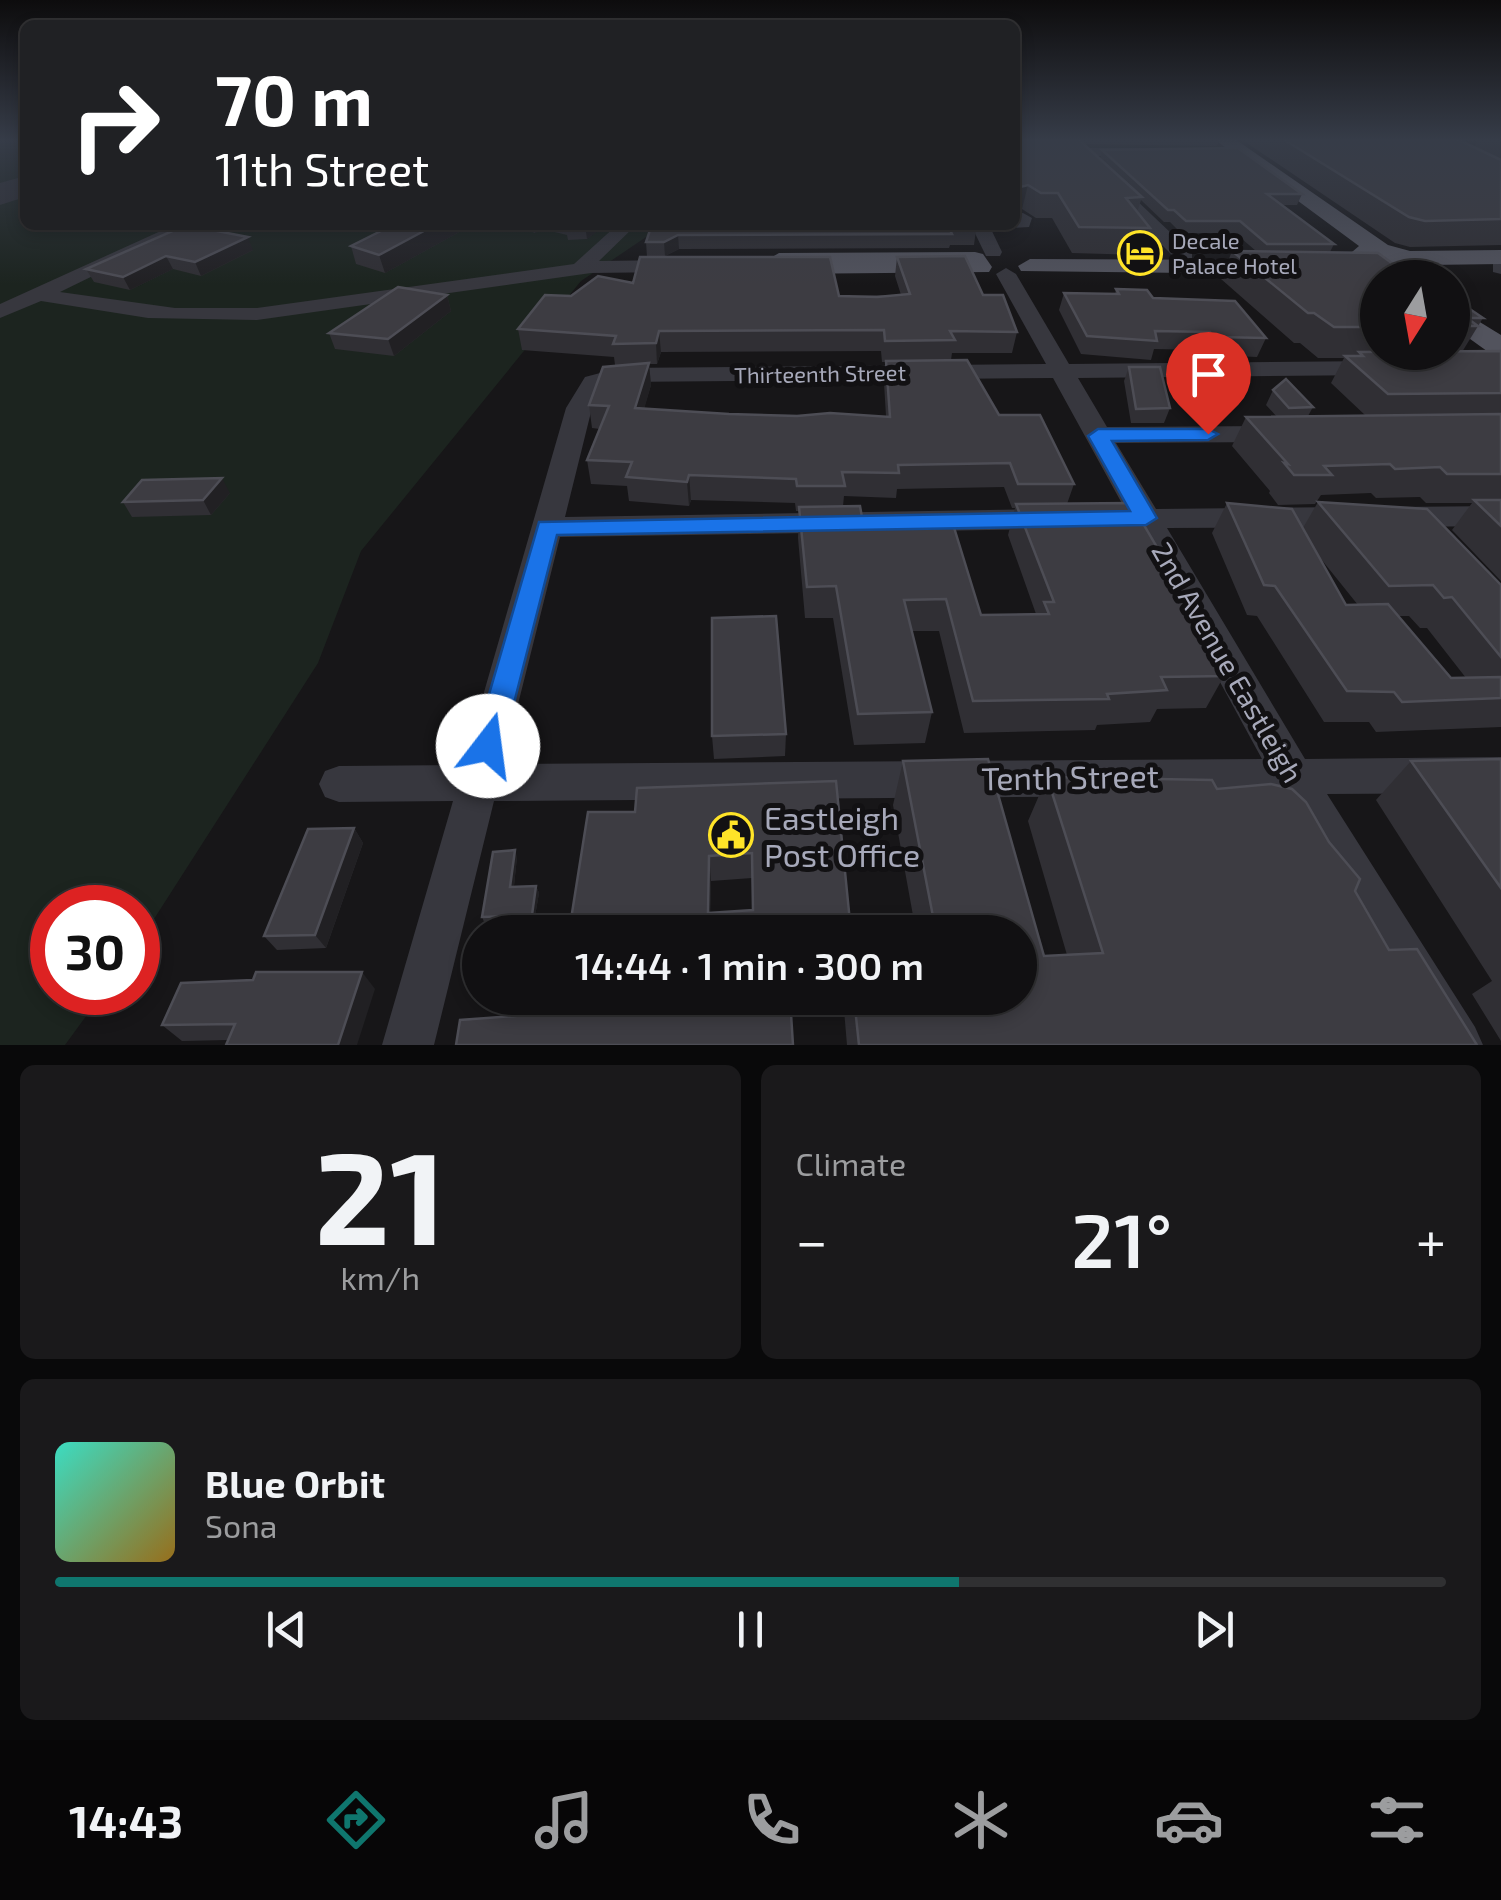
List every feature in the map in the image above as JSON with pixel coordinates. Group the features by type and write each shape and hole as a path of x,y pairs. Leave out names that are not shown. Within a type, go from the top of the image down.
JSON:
{"main road":[{"path":"1273,188 1366,260"},
{"path":"1001,262 1185,256 1360,264"},
{"path":"1445,260 1501,257"},
{"path":"755,263 1360,264"},
{"path":"1470,267 1501,268"},
{"path":"1470,311 1501,332"},
{"path":"1470,333 1495,361"}],"street":[{"path":"1114,188 1185,256"},
{"path":"0,312 177,230"},
{"path":"579,269 622,230"},
{"name":"2nd Avenue Eastleigh","path":"983,230 1292,774 1457,1045"},
{"path":"39,294 121,312 211,318 552,272 689,264"},
{"name":"Thirteenth Street","path":"548,528 584,396 594,382 619,375 1360,368"},
{"path":"1098,436 1309,434"},
{"path":"408,1045 548,528 1501,516"},
{"name":"Tenth Street","path":"339,784 1501,774"}],"shaded area":[{"path":"0,188 20,188 20,230 657,230 581,281 361,551 318,663 160,910 160,885 30,885 30,1015 87,1015 65,1045 0,1045"}],"building":[{"path":"1032,188 1132,188 1142,197 1126,198 1150,228 1079,227 1058,193 1041,193"},
{"path":"1144,188 1293,188 1302,194 1267,194 1334,244 1267,244 1240,221 1186,221 1174,210 1168,210"},
{"path":"1362,188 1501,188 1501,219 1425,221 1409,217"},
{"path":"175,230 212,230 248,237 195,262 166,256 123,277 86,269"},
{"path":"383,230 426,230 379,255 351,246"},
{"path":"650,230 950,230 952,234 678,235 664,242 646,242"},
{"path":"1232,251 1378,253 1388,260 1360,260 1360,327 1334,327 1308,313"},
{"path":"965,256 983,295 1003,295 1017,332 950,331 955,340 885,341 884,330 659,331 656,343 613,344 616,336 518,329 545,295 571,296 598,276 633,283 640,257 830,257 839,296 877,297 910,294 897,257"},
{"path":"398,287 447,295 388,339 329,333"},
{"path":"1116,289 1147,290 1153,298 1235,301 1266,338 1155,331 1157,341 1087,336 1064,293 1119,294"},
{"path":"1470,351 1501,351 1501,393 1388,394 1361,370 1470,370"},
{"path":"1345,356 1360,356 1360,369"},
{"path":"967,360 999,415 1040,415 1074,484 1018,484 1010,463 898,465 899,473 842,472 845,486 797,486 796,479 689,475 687,482 626,477 632,462 587,460 609,406 589,405 603,367 649,363 635,408 890,417 886,361"},
{"path":"1129,367 1160,367 1170,408 1136,409"},
{"path":"1286,379 1313,407 1289,408 1273,390"},
{"path":"1501,414 1501,474 1447,474 1440,467 1395,469 1390,464 1324,466 1332,475 1294,475 1246,417"},
{"path":"222,478 203,500 123,502 142,480"},
{"path":"1474,500 1501,500 1501,526"},
{"path":"1318,502 1427,509 1501,585 1501,657 1452,597 1444,598 1433,585 1389,586"},
{"path":"1131,503 1225,663 1217,663 1224,676 1161,677 1167,690 1107,694 1109,699 973,701 946,599 904,600 932,712 858,714 836,586 807,587 799,507 860,506 863,523 952,521 981,615 1049,614 1044,602 1054,602 1016,504"},
{"path":"1227,503 1292,509 1346,605 1388,604 1451,678 1501,677 1501,698 1402,702 1394,692 1347,691 1275,586 1264,585"},
{"path":"776,616 786,734 712,736 712,618"},
{"path":"988,759 1032,915 933,915 903,761"},
{"path":"1501,759 1501,888 1411,761"},
{"path":"1047,777 1212,780 1217,789 1271,784 1292,789 1306,802 1329,842 1360,879 1355,891 1389,950 1417,949 1477,1045 859,1045 856,1015 1037,1015 1037,931 1044,956 1103,953"},
{"path":"836,781 849,915 572,915 588,812 635,812 637,788","holes":["752,853 753,910 708,913 709,856"]},
{"path":"354,828 315,935 264,936 308,829"},
{"path":"515,850 510,887 536,886 532,915 482,915 493,852"},
{"path":"256,972 362,972 338,1045 226,1045 235,1024 162,1025 181,983 253,980"},
{"path":"528,1015 791,1015 793,1045 456,1045 460,1020"}],"taxiway":[{"path":"0,194 19,188"}],"place":[{"name":"Decale Palace Hotel","path":"1140,253"},
{"name":"Eastleigh Post Office","path":"731,835"}],"route":[{"path":"488,746 548,528 1146,518 1098,436 1208,434"}]}
